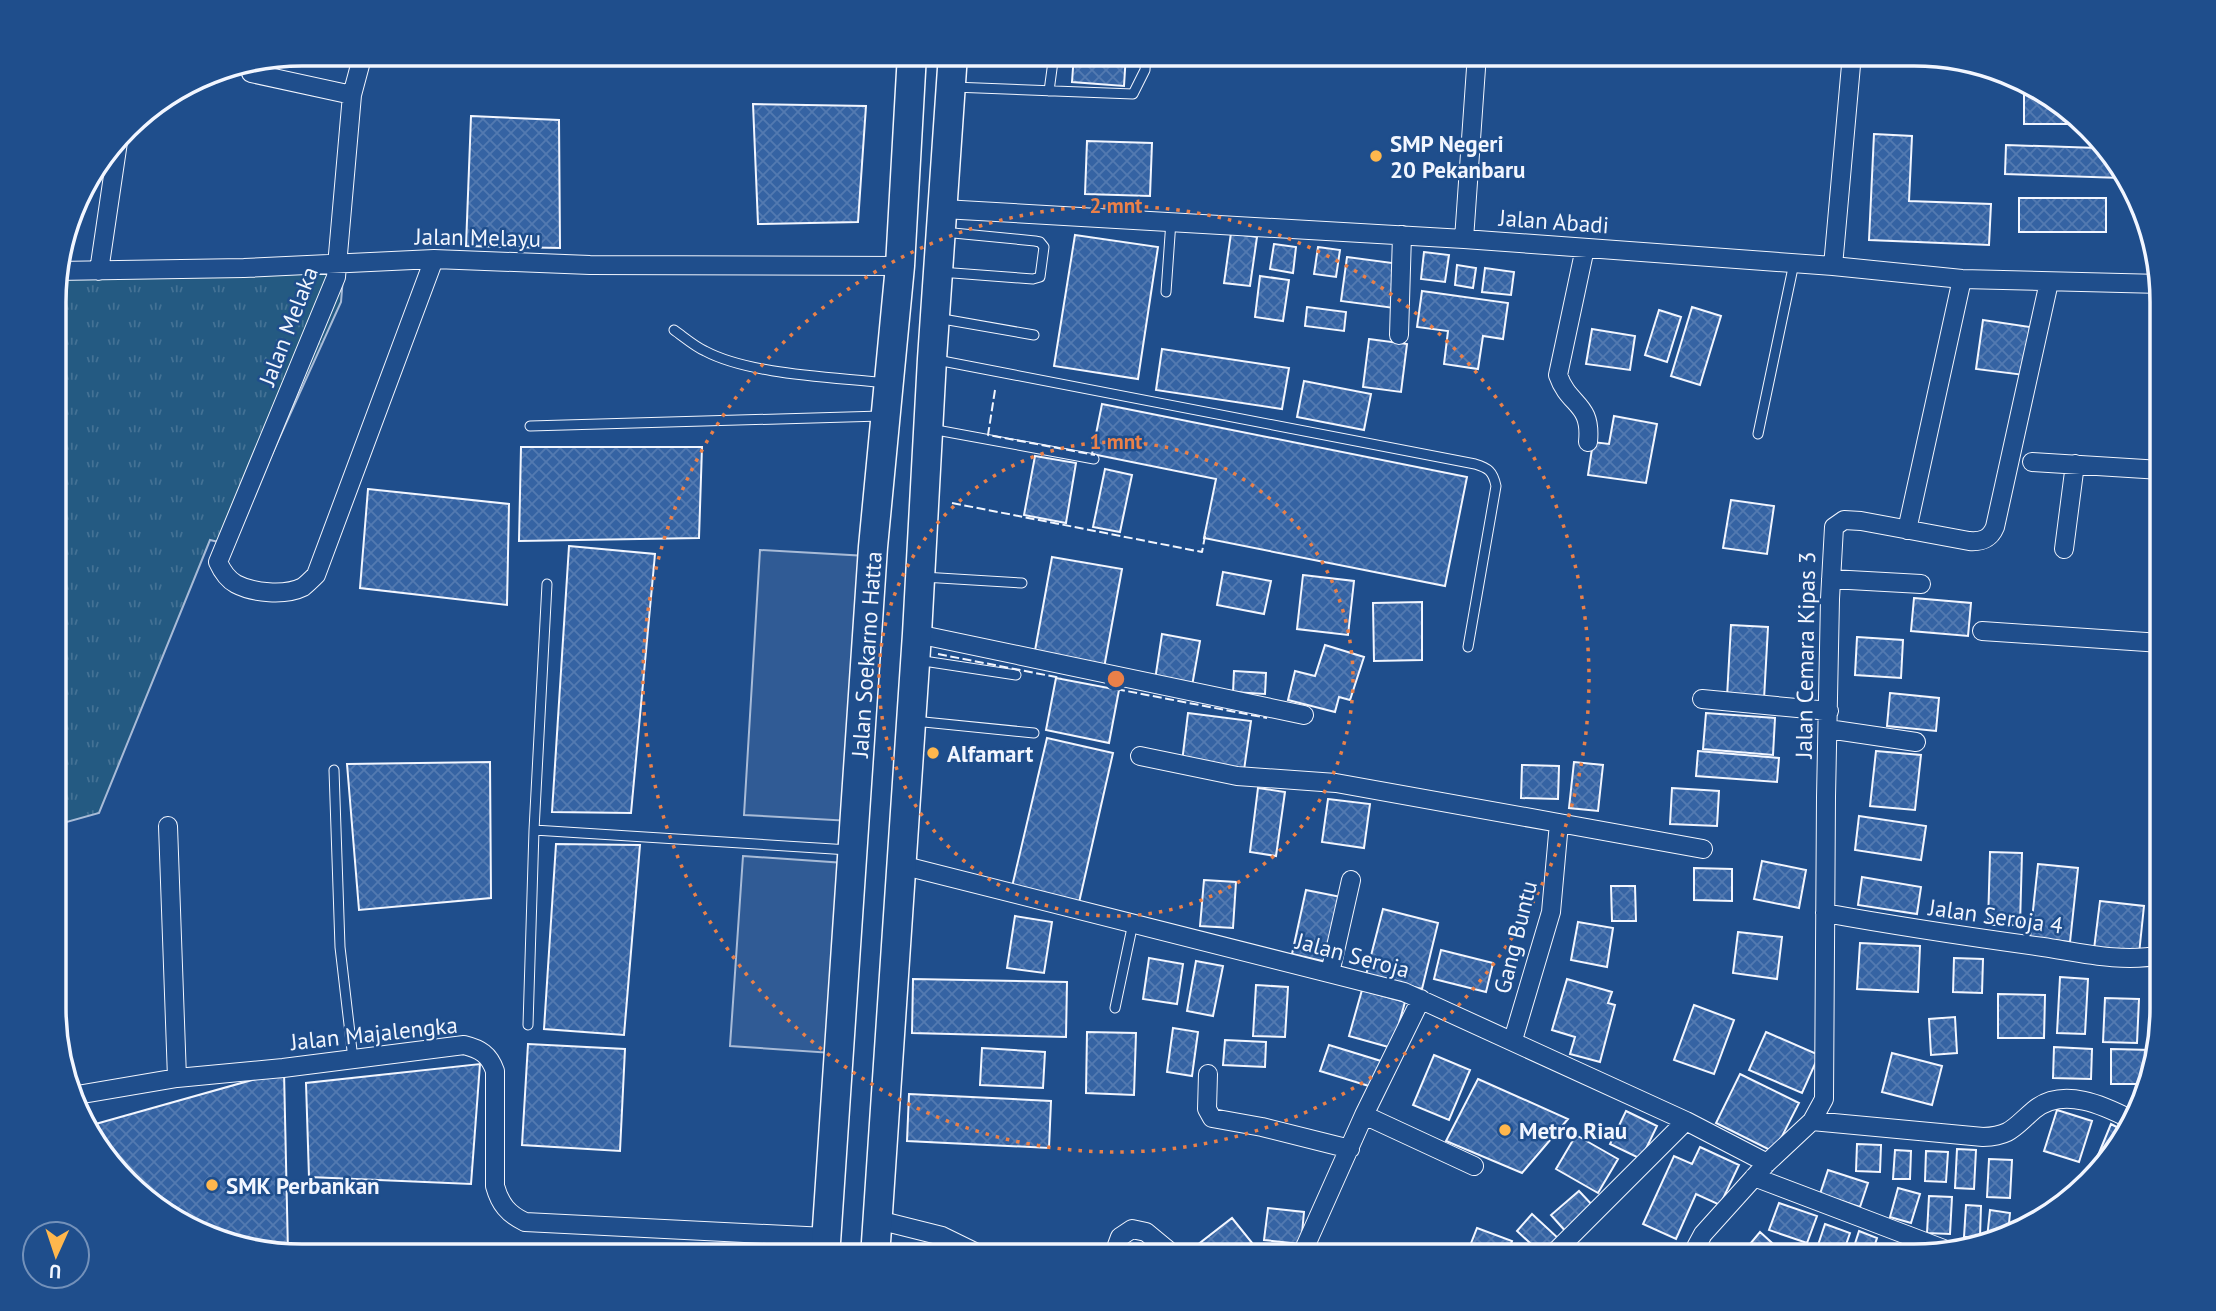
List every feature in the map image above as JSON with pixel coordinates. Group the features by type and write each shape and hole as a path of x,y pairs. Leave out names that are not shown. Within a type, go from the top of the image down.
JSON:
{"main road":[{"name":"Jalan Soekarno Hatta","path":"825,1244 873,547 900,266 911,67"},
{"name":"Jalan Soekarno Hatta","path":"876,1244 952,67"}],"street":[{"path":"1464,239 1476,66"},
{"path":"1833,266 1851,66"},
{"name":"Jalan Melaka","path":"360,67 352,95 338,262 332,289 218,562 223,573 236,584 266,592 286,591 303,587 316,575 434,259"},
{"path":"251,73 352,95"},
{"path":"99,271 115,159"},
{"name":"Jalan Abadi","path":"942,220 1171,221 1794,263 1962,279 2149,284"},
{"path":"1399,335 1402,235"},
{"path":"1585,248 1558,375 1562,386 1586,413 1589,421 1588,442"},
{"name":"Jalan Melayu","path":"69,273 434,259 590,265 900,266"},
{"path":"1907,530 1962,279"},
{"name":"Jalan Cemara Kipas 3","path":"1698,1244 1703,1234 1767,1163 1812,1121 1824,1099 1830,579 1833,533 1839,522 1861,521 1969,541 1986,539 1992,534 1996,527 2049,282"},
{"path":"2032,461 2149,469"},
{"path":"2064,549 2075,464"},
{"path":"1830,579 1921,584"},
{"path":"1982,632 2149,642"},
{"path":"916,647 1304,715"},
{"path":"1702,699 1829,710"},
{"path":"1828,729 1916,742"},
{"path":"1140,756 1237,776 1336,783 1703,849"},
{"name":"Gang Buntu","path":"1513,1040 1551,912 1559,823"},
{"path":"168,827 177,1078"},
{"name":"Jalan Seroja","path":"901,865 1404,992 1686,1121 1767,1163"},
{"path":"1330,973 1351,880"},
{"name":"Jalan Seroja 4","path":"1825,913 2097,955 2139,959 2149,957"},
{"path":"1306,1244 1364,1115 1421,999"},
{"name":"Jalan Majalengka","path":"83,1094 177,1078 464,1045 485,1053 491,1059 495,1070 495,1186 499,1202 513,1216 524,1222 789,1244"},
{"path":"1208,1074 1207,1110 1212,1118 1262,1127 1350,1149"},
{"path":"1812,1121 1997,1137 2008,1134 2036,1108 2048,1103 2080,1100 2099,1104 2124,1116"},
{"path":"1364,1115 1474,1166"},
{"path":"1562,1244 1686,1121"},
{"path":"1754,1177 1930,1244"},
{"path":"878,1220 942,1236 959,1244"},
{"path":"1117,1244 1120,1237 1132,1229 1146,1232 1160,1244"}],"lane":[{"path":"951,87 1133,94 1145,66"},
{"path":"1049,91 1052,67"},
{"path":"939,272 1033,279 1040,277 1042,272 1044,247 1040,242 942,220"},
{"path":"1166,292 1171,221"},
{"path":"1758,434 1794,263"},
{"path":"935,318 1034,335"},
{"path":"674,330 705,351 733,362 765,369 888,384"},
{"path":"932,359 1475,464 1489,469 1496,485 1468,647"},
{"path":"530,426 887,416"},
{"path":"928,429 1094,459"},
{"path":"920,577 1022,583"},
{"path":"528,1025 534,830 547,584"},
{"path":"916,647 1016,676"},
{"path":"911,721 1034,733"},
{"path":"334,770 340,947 354,1059"},
{"path":"534,830 854,850"},
{"path":"1115,1008 1133,923"}],"green space":[{"path":"344,265 341,302 231,545 210,540 99,813 66,822 66,302 68,277"}],"shaded area":[{"path":"760,550 867,556 851,821 744,815"},
{"path":"743,856 845,863 832,1053 730,1046"}],"building":[{"path":"1125,66 1124,86 1072,82 1073,67"},
{"path":"2024,94 2067,124 2024,124"},
{"path":"753,104 866,106 858,222 758,224"},
{"path":"471,116 559,120 560,248 466,246"},
{"path":"1874,134 1912,136 1909,201 1991,204 1989,245 1869,240"},
{"path":"1087,141 1152,143 1150,196 1085,194"},
{"path":"2006,145 2091,148 2114,178 2005,174"},
{"path":"2019,198 2106,198 2106,232 2019,232"},
{"path":"1231,233 1257,237 1250,286 1224,283"},
{"path":"1075,235 1158,247 1138,379 1054,366"},
{"path":"1274,244 1296,247 1293,273 1270,269"},
{"path":"1318,247 1340,250 1336,277 1314,274"},
{"path":"1424,252 1449,255 1445,282 1421,279"},
{"path":"1347,257 1400,264 1394,308 1341,301"},
{"path":"1457,265 1476,268 1473,288 1455,285"},
{"path":"1485,268 1514,272 1511,295 1482,292"},
{"path":"1260,276 1289,280 1283,321 1255,317"},
{"path":"1422,291 1508,303 1503,339 1483,336 1478,369 1444,364 1448,331 1417,327"},
{"path":"1307,307 1346,312 1344,331 1305,326"},
{"path":"1692,307 1721,316 1700,385 1671,376"},
{"path":"1659,310 1681,317 1667,362 1645,355"},
{"path":"1983,320 2030,327 2024,375 1976,369"},
{"path":"1592,329 1635,336 1630,370 1586,364"},
{"path":"1369,339 1407,344 1401,392 1363,387"},
{"path":"1162,349 1289,368 1282,409 1156,390"},
{"path":"1304,381 1371,394 1364,430 1297,417"},
{"path":"1102,404 1467,477 1445,586 1204,538 1216,479 1092,454"},
{"path":"1614,416 1657,424 1646,483 1588,475 1593,442 1609,444"},
{"path":"521,447 702,447 699,538 519,541"},
{"path":"1035,456 1076,463 1066,523 1024,515"},
{"path":"1105,469 1132,475 1120,532 1093,527"},
{"path":"368,489 509,504 507,605 360,588"},
{"path":"1731,500 1774,506 1767,554 1723,548"},
{"path":"569,546 655,554 631,813 552,812"},
{"path":"1052,557 1122,569 1104,668 1034,656"},
{"path":"1223,572 1271,581 1264,614 1217,605"},
{"path":"1303,575 1354,581 1348,635 1297,629"},
{"path":"1914,598 1971,603 1968,636 1911,631"},
{"path":"1422,602 1422,660 1374,661 1373,603"},
{"path":"1731,625 1768,627 1764,699 1727,697"},
{"path":"1162,634 1200,641 1192,686 1155,680"},
{"path":"1857,637 1903,640 1901,678 1855,675"},
{"path":"1325,645 1364,657 1350,700 1339,697 1335,712 1288,700 1295,671 1315,676"},
{"path":"1234,671 1266,673 1265,694 1233,692"},
{"path":"1056,678 1119,690 1109,743 1046,730"},
{"path":"1890,693 1939,698 1936,731 1887,726"},
{"path":"1188,713 1251,721 1244,770 1182,762"},
{"path":"1706,713 1775,718 1773,755 1703,749"},
{"path":"1047,738 1113,753 1078,907 1011,891"},
{"path":"1698,751 1779,758 1777,782 1696,776"},
{"path":"1876,751 1921,755 1915,810 1870,806"},
{"path":"490,762 491,898 359,910 347,764"},
{"path":"1574,762 1603,765 1598,811 1569,808"},
{"path":"1522,765 1559,766 1558,799 1521,798"},
{"path":"1258,788 1285,792 1276,856 1250,852"},
{"path":"1672,788 1719,791 1717,826 1670,824"},
{"path":"1328,799 1370,804 1364,848 1322,842"},
{"path":"1859,816 1926,826 1921,860 1855,850"},
{"path":"556,844 640,845 624,1035 544,1029"},
{"path":"1990,852 2022,853 2020,925 1988,925"},
{"path":"1762,861 1806,870 1799,908 1754,899"},
{"path":"2038,864 2078,868 2070,942 2030,938"},
{"path":"1694,868 1732,869 1732,901 1694,900"},
{"path":"1862,877 1921,887 1917,914 1858,905"},
{"path":"1204,880 1236,882 1233,928 1200,926"},
{"path":"1611,886 1635,886 1636,921 1612,921"},
{"path":"1306,890 1346,898 1331,963 1292,954"},
{"path":"2100,901 2144,906 2139,954 2094,949"},
{"path":"1383,909 1438,923 1422,989 1366,975"},
{"path":"1015,916 1052,922 1044,973 1007,968"},
{"path":"1578,922 1613,928 1607,967 1571,960"},
{"path":"1738,932 1782,937 1777,979 1733,973"},
{"path":"1860,943 1920,946 1918,992 1857,989"},
{"path":"1441,950 1493,963 1486,992 1434,979"},
{"path":"1149,958 1183,964 1177,1004 1143,999"},
{"path":"1954,958 1983,959 1982,993 1953,992"},
{"path":"1196,961 1223,966 1213,1016 1187,1011"},
{"path":"2060,977 2088,979 2085,1034 2057,1033"},
{"path":"913,979 1067,982 1066,1037 912,1033"},
{"path":"1567,979 1612,992 1608,1003 1615,1005 1600,1062 1570,1054 1575,1037 1552,1030"},
{"path":"1256,985 1288,987 1285,1037 1253,1036"},
{"path":"1362,990 1405,1002 1392,1048 1349,1036"},
{"path":"1998,994 2045,995 2044,1038 1998,1038"},
{"path":"2105,998 2139,999 2137,1043 2103,1042"},
{"path":"1694,1005 1734,1020 1714,1074 1674,1060"},
{"path":"1955,1017 1957,1053 1931,1055 1929,1019"},
{"path":"1173,1028 1198,1032 1192,1076 1167,1072"},
{"path":"1087,1032 1136,1033 1134,1095 1086,1093"},
{"path":"1766,1032 1819,1055 1802,1093 1749,1070"},
{"path":"1225,1040 1266,1042 1265,1067 1223,1065"},
{"path":"528,1044 625,1049 620,1151 522,1145"},
{"path":"1329,1045 1381,1061 1372,1087 1320,1071"},
{"path":"2054,1047 2092,1049 2091,1079 2053,1078"},
{"path":"982,1048 1045,1052 1043,1088 980,1085"},
{"path":"2111,1049 2146,1050 2137,1084 2111,1084"},
{"path":"1892,1053 1942,1066 1932,1105 1882,1092"},
{"path":"1434,1055 1470,1070 1449,1120 1413,1105"},
{"path":"480,1064 471,1184 309,1177 306,1083"},
{"name":"SMK Perbankan","path":"284,1071 288,1243 241,1236 212,1227 184,1213 159,1196 125,1164 97,1124"},
{"path":"1740,1074 1799,1103 1774,1152 1716,1123"},
{"name":"Metro Riau","path":"1478,1079 1568,1119 1522,1173 1446,1141"},
{"path":"909,1094 1051,1101 1049,1148 907,1141"},
{"path":"2057,1110 2092,1121 2079,1162 2044,1151"},
{"path":"1626,1111 1657,1126 1641,1159 1610,1144"},
{"path":"2111,1124 2118,1128 2101,1152 2098,1155"},
{"path":"1576,1135 1618,1159 1598,1193 1556,1169"},
{"path":"1857,1144 1881,1145 1880,1172 1856,1171"},
{"path":"1700,1147 1739,1165 1720,1205 1696,1194 1676,1239 1643,1224 1674,1156 1692,1164"},
{"path":"1957,1149 1976,1150 1974,1189 1955,1188"},
{"path":"1895,1150 1911,1151 1910,1179 1893,1179"},
{"path":"1926,1151 1948,1152 1946,1182 1925,1181"},
{"path":"1989,1159 2012,1160 2010,1198 1987,1197"},
{"path":"1828,1170 1868,1183 1860,1207 1820,1194"},
{"path":"1898,1188 1920,1194 1911,1223 1890,1217"},
{"path":"1579,1191 1595,1208 1567,1233 1551,1215"},
{"path":"1929,1196 1952,1197 1950,1234 1927,1233"},
{"path":"1779,1203 1817,1216 1807,1243 1769,1230"},
{"path":"1966,1205 1981,1206 1980,1234 1964,1237"},
{"path":"1268,1208 1304,1212 1301,1244 1264,1240"},
{"path":"1990,1210 2010,1213 2009,1225 1988,1232"},
{"path":"1532,1214 1559,1239 1555,1244 1531,1244 1517,1231"},
{"path":"1232,1218 1253,1244 1199,1244"},
{"path":"1825,1224 1850,1233 1846,1244 1818,1244"},
{"path":"1477,1228 1512,1241 1511,1244 1471,1244"},
{"path":"1859,1231 1877,1238 1875,1244 1855,1244"},
{"path":"1760,1232 1773,1244 1750,1244"}],"fence":[{"path":"995,390 988,435 1095,455"},
{"path":"952,503 1202,552 1205,536"},
{"path":"938,654 1061,678"},
{"path":"1116,689 1267,718"}],"place":[{"name":"SMP Negeri 20 Pekanbaru","path":"1376,156"},
{"name":"Alfamart","path":"933,753"},
{"name":"Metro Riau","path":"1505,1130"},
{"name":"SMK Perbankan","path":"212,1185"}]}
